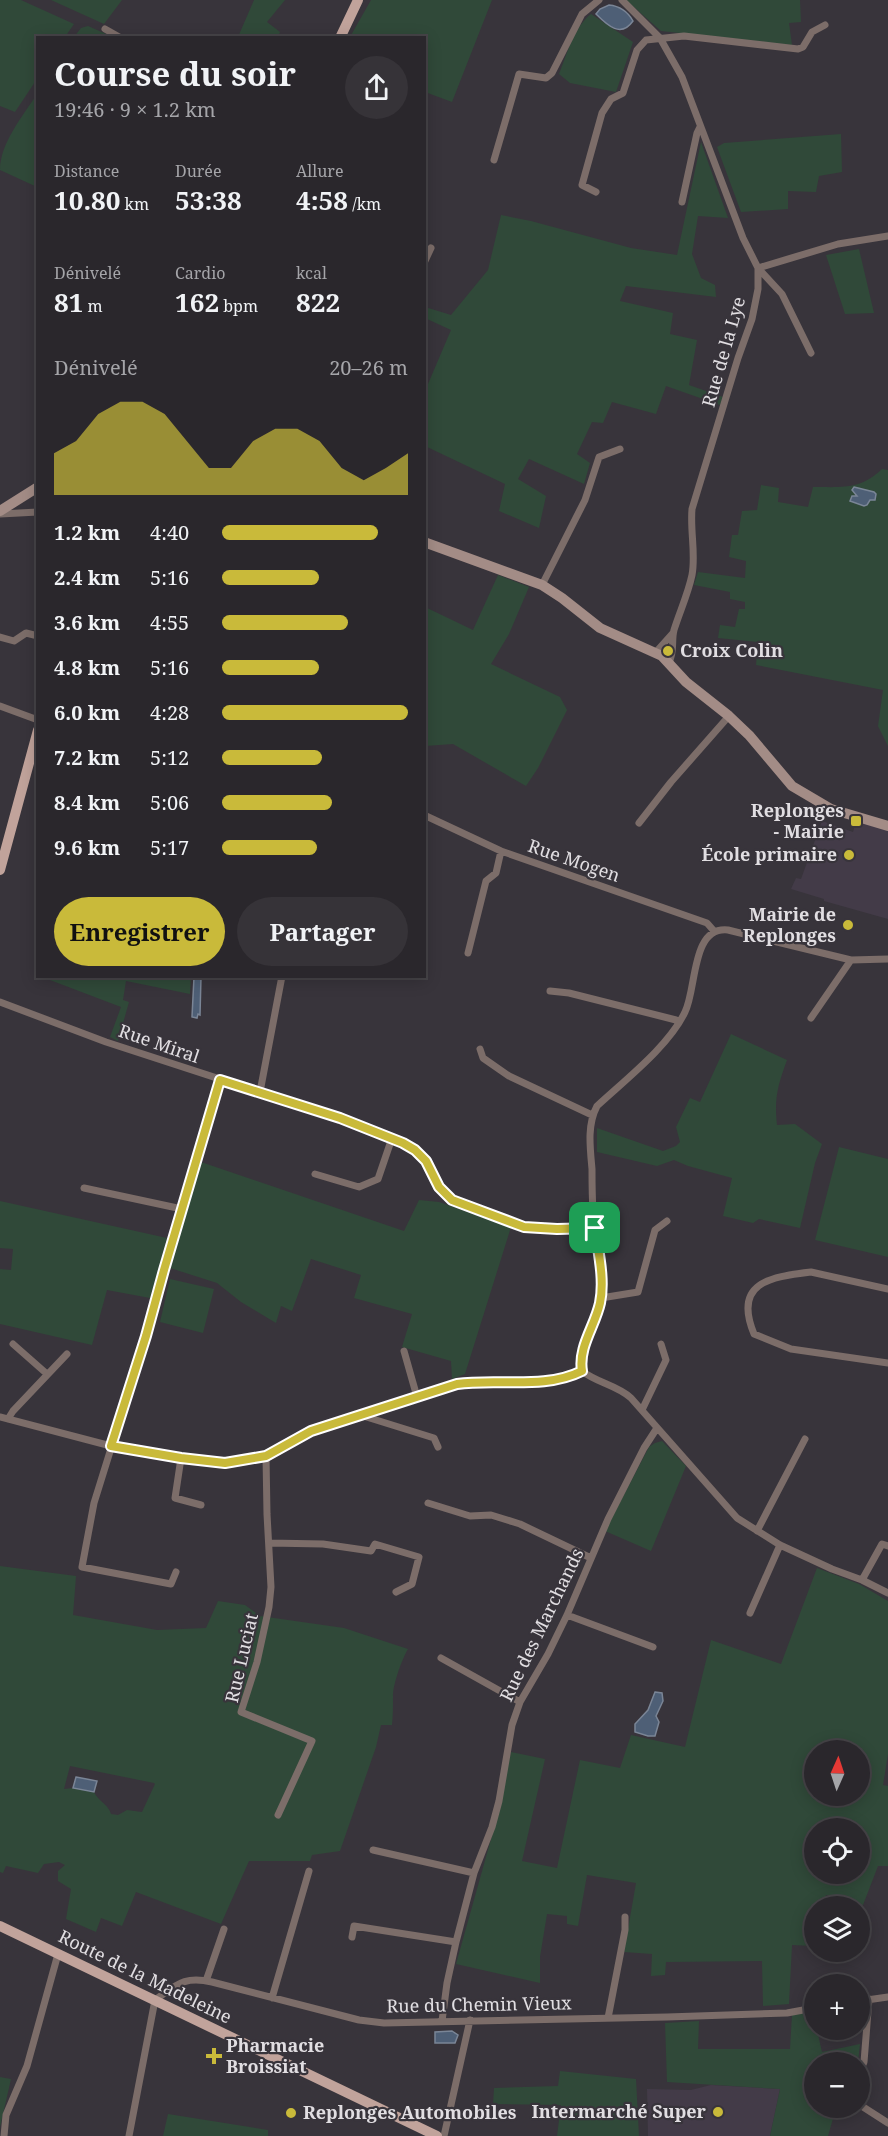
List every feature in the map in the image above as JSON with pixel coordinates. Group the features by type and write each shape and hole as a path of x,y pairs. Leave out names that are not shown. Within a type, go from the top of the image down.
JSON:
{"main road":[{"path":"341,36 358,0"},
{"path":"0,870 2,854 36,737"},
{"name":"Route de la Madeleine","path":"0,1926 437,2136"}],"street":[{"path":"494,160 519,74 546,78 552,73 582,14 599,0"},
{"name":"Rue de la Lye","path":"622,0 660,38 682,77 743,237 758,268 758,289 752,319 692,509 691,530 694,554 692,575 673,633 672,656 669,662"},
{"path":"596,192 582,185 602,113 611,99 623,93 637,50 646,40 684,36 798,49 803,47 812,32 825,25"},
{"path":"105,29 117,36"},
{"path":"682,202 700,127"},
{"path":"811,352 782,294 758,268 838,244 888,236"},
{"path":"426,259 431,248"},
{"path":"542,585 585,500 599,457 620,449"},
{"path":"0,512 36,487"},
{"path":"22,497 25,511"},
{"path":"0,512 36,512"},
{"path":"426,543 542,585 600,628 656,652 669,662 686,682 749,735 792,786 831,809 888,826"},
{"path":"0,637 14,641 26,633 36,636"},
{"name":"Rue de la Lye","path":"656,652 673,633"},
{"path":"0,705 36,719"},
{"path":"639,823 671,782 729,716"},
{"name":"Rue Mogen","path":"426,816 501,851 706,923 714,931"},
{"path":"468,953 486,881 496,873 501,851"},
{"path":"888,959 851,960 728,930 714,931 706,938 698,955 686,1011 654,1053 597,1106 592,1115 590,1138 595,1228 602,1282 601,1298 581,1362 582,1371 589,1377 626,1393 730,1512 780,1545 888,1593"},
{"path":"811,1018 851,960"},
{"path":"260,1092 282,978"},
{"path":"550,991 569,993 676,1020 678,1023"},
{"name":"Rue Miral","path":"0,1002 106,1041 392,1138 415,1150 426,1161 439,1187 452,1200 524,1227 595,1228"},
{"path":"480,1048 483,1058 510,1076 592,1115"},
{"path":"176,1572 171,1584 82,1567 89,1520 146,1336 220,1080"},
{"path":"315,1174 359,1187 378,1179 392,1138"},
{"path":"84,1188 182,1209"},
{"path":"601,1298 638,1292 655,1230 667,1221"},
{"path":"888,1289 811,1272 800,1273 763,1282 752,1292 746,1310 754,1334 776,1344 812,1354 888,1363"},
{"path":"13,1344 47,1374"},
{"path":"642,1410 666,1360 661,1344"},
{"path":"404,1352 417,1396"},
{"path":"67,1354 4,1418 111,1446 225,1463 266,1456 311,1431 457,1384 476,1381 542,1381 566,1378 582,1371"},
{"path":"360,1415 434,1438 438,1447"},
{"name":"Rue des Marchands","path":"442,2021 456,1942 474,1874 492,1827 499,1801 512,1725 520,1702 548,1654 608,1519 657,1428"},
{"path":"757,1531 805,1439"},
{"name":"Rue Luciat","path":"266,1456 271,1587 257,1662 241,1712 312,1741 278,1815"},
{"path":"181,1458 175,1498 201,1505"},
{"path":"428,1503 470,1516 491,1515 520,1524 591,1558"},
{"path":"269,1543 323,1544 371,1551 375,1544 419,1557 412,1584 396,1592"},
{"path":"862,1580 882,1544 888,1546"},
{"path":"750,1613 780,1545"},
{"path":"567,1615 653,1647"},
{"path":"441,1658 520,1702"},
{"path":"374,1850 474,1874"},
{"path":"272,1998 309,1870"},
{"path":"608,2018 625,1930 625,1917"},
{"path":"352,1937 354,1926 456,1942"},
{"path":"206,1981 224,1929"},
{"path":"4,2136 6,2115 27,2066 58,1954"},
{"name":"Rue du Chemin Vieux","path":"155,2000 188,1980 206,1981 359,2020 384,2023 787,2013 804,2010"},
{"path":"870,1999 888,1997"},
{"path":"129,2136 155,2000"},
{"path":"444,2136 470,2020"},
{"path":"870,2111 888,2123"}],"shaded area":[{"name":"École primaire","path":"822,821 853,832 856,822 888,830 888,919 791,889 796,878 801,879"},
{"path":"711,2085 780,2089 770,2136 648,2136 647,2089 691,2090"}],"green space":[{"path":"0,0 21,0 74,24 66,36 36,36 36,80 15,112 0,106"},
{"path":"51,0 122,0 104,24"},
{"path":"254,0 285,0 267,22 280,32 278,36 238,36"},
{"path":"371,0 492,0 452,102 426,92 426,36 351,36"},
{"path":"626,0 800,0 801,22 789,23 792,45 661,31"},
{"path":"591,14 633,42 616,92 570,83 559,74 576,33"},
{"path":"88,26 111,36 75,36 81,28"},
{"path":"36,96 36,187 0,170 4,150"},
{"path":"841,134 842,172 819,176 816,192 788,191 788,209 741,212 717,147 724,143"},
{"path":"701,142 728,218 698,216 692,254 701,278 715,285 716,297 626,286 620,301 673,313 670,334 697,340 689,385 723,397 720,405 666,386 656,414 612,402 603,423 592,422 577,454 590,463 584,484 529,459 518,479 546,496 539,528 499,511 505,484 426,446 426,389 451,330 426,318 426,307 451,315 488,270 501,215 631,248 677,255"},
{"path":"859,249 874,313 845,314 826,255"},
{"path":"882,469 888,470 888,746 878,726 883,690 756,665 758,642 718,638 720,625 735,627 739,609 745,609 745,602 730,599 730,592 694,585 698,572 745,578 746,561 729,557 732,535 738,535 742,511 757,510 761,485 779,488 778,502 808,507 813,487 842,487 858,484"},
{"path":"498,575 529,587 509,634 491,664 560,697 567,710 538,768 526,786 453,744 426,746 426,607 473,630"},
{"path":"45,978 191,978 190,994 126,981 123,1000 129,1002 118,1041 110,1037 121,1007"},
{"path":"731,1034 787,1060 777,1092 777,1125 795,1124 822,1144 815,1163 800,1228 759,1219 753,1223 723,1216 732,1178 674,1160 657,1166 597,1152 597,1128 663,1151 676,1146 680,1142 676,1127 690,1098 700,1102"},
{"path":"839,1147 888,1159 888,1257 815,1240"},
{"path":"201,1162 404,1231 419,1200 439,1202 511,1227 465,1374 452,1379 451,1361 402,1347 412,1314 354,1298 361,1275 311,1259 292,1311 281,1306 276,1323 241,1302 217,1283 170,1268 178,1232"},
{"path":"0,1201 167,1238 150,1298 107,1290 92,1345 0,1324 0,1269 11,1270 13,1249 0,1248"},
{"path":"170,1279 214,1289 203,1333 160,1322"},
{"path":"662,1441 686,1466 651,1551 605,1531 649,1447"},
{"path":"0,1566 76,1576 73,1615 157,1630 206,1628 218,1601 245,1605 260,1616 344,1628 408,1649 394,1685 392,1725 381,1725 376,1747 340,1851 312,1855 310,1861 249,1861 221,1924 136,1892 122,1926 101,1918 96,1932 66,1919 71,1889 58,1881 58,1871 65,1865 59,1862 44,1864 38,1873 6,1866 3,1873 0,1872","holes":["70,1766 154,1783 142,1812 127,1810 118,1815 111,1814 94,1792 73,1788 64,1789"]},
{"path":"817,1568 859,1584 888,1601 888,1754 883,1785 888,1786 888,1866 878,1866 866,1896 804,1896 804,1946 792,1945 789,2004 763,2006 762,1961 666,1962 665,1975 651,1976 652,1954 624,1952 636,1883 587,1875 578,1926 567,1924 567,1916 547,1914 540,1957 540,1983 456,1964 493,1832 511,1752 545,1759 522,1861 557,1868 580,1760 620,1768 631,1735 685,1747 711,1640 781,1664"},
{"path":"804,2013 804,2040 819,2040 822,2052 804,2052 804,2118 833,2118 828,2136 770,2136 780,2089 667,2082 665,2023 699,2021 698,2049 790,2049 792,2015"},
{"path":"860,2044 859,2052 822,2052"},
{"path":"560,2071 636,2079 639,2136 557,2136 561,2105 493,2104 494,2088 558,2086"},
{"path":"0,2077 11,2079 0,2127"},
{"path":"168,2114 268,2130 268,2136 163,2136"}],"water":[{"path":"609,5 623,10 633,21 624,29 614,28 605,23 596,14 600,9"},
{"path":"854,487 874,492 875,500 870,500 864,506 850,501 852,496 857,496 852,490"},
{"path":"194,978 201,978 200,1015 198,1014 197,1018 192,1017"},
{"path":"655,1692 662,1693 663,1701 656,1716 659,1722 655,1736 635,1732 635,1724 648,1710"},
{"path":"76,1777 97,1781 94,1792 73,1788"},
{"path":"452,2031 458,2035 455,2043 435,2043 435,2032"}],"place":[{"name":"Croix Colin","path":"668,651"},
{"name":"Replonges - Mairie","path":"856,821"},
{"name":"École primaire","path":"849,855"},
{"name":"Mairie de Replonges","path":"848,925"},
{"name":"Pharmacie Broissiat","path":"214,2056"},
{"name":"Intermarché Super","path":"718,2112"},
{"name":"Replonges Automobiles","path":"291,2113"}],"route":[{"path":"220,1080 340,1118 403,1143 415,1150 426,1161 439,1187 452,1200 500,1219 524,1227 595,1228 602,1282 600,1305 582,1353 582,1371 573,1376 542,1381 476,1381 457,1384 311,1431 266,1456 225,1463 111,1446 146,1336 220,1080"}]}
